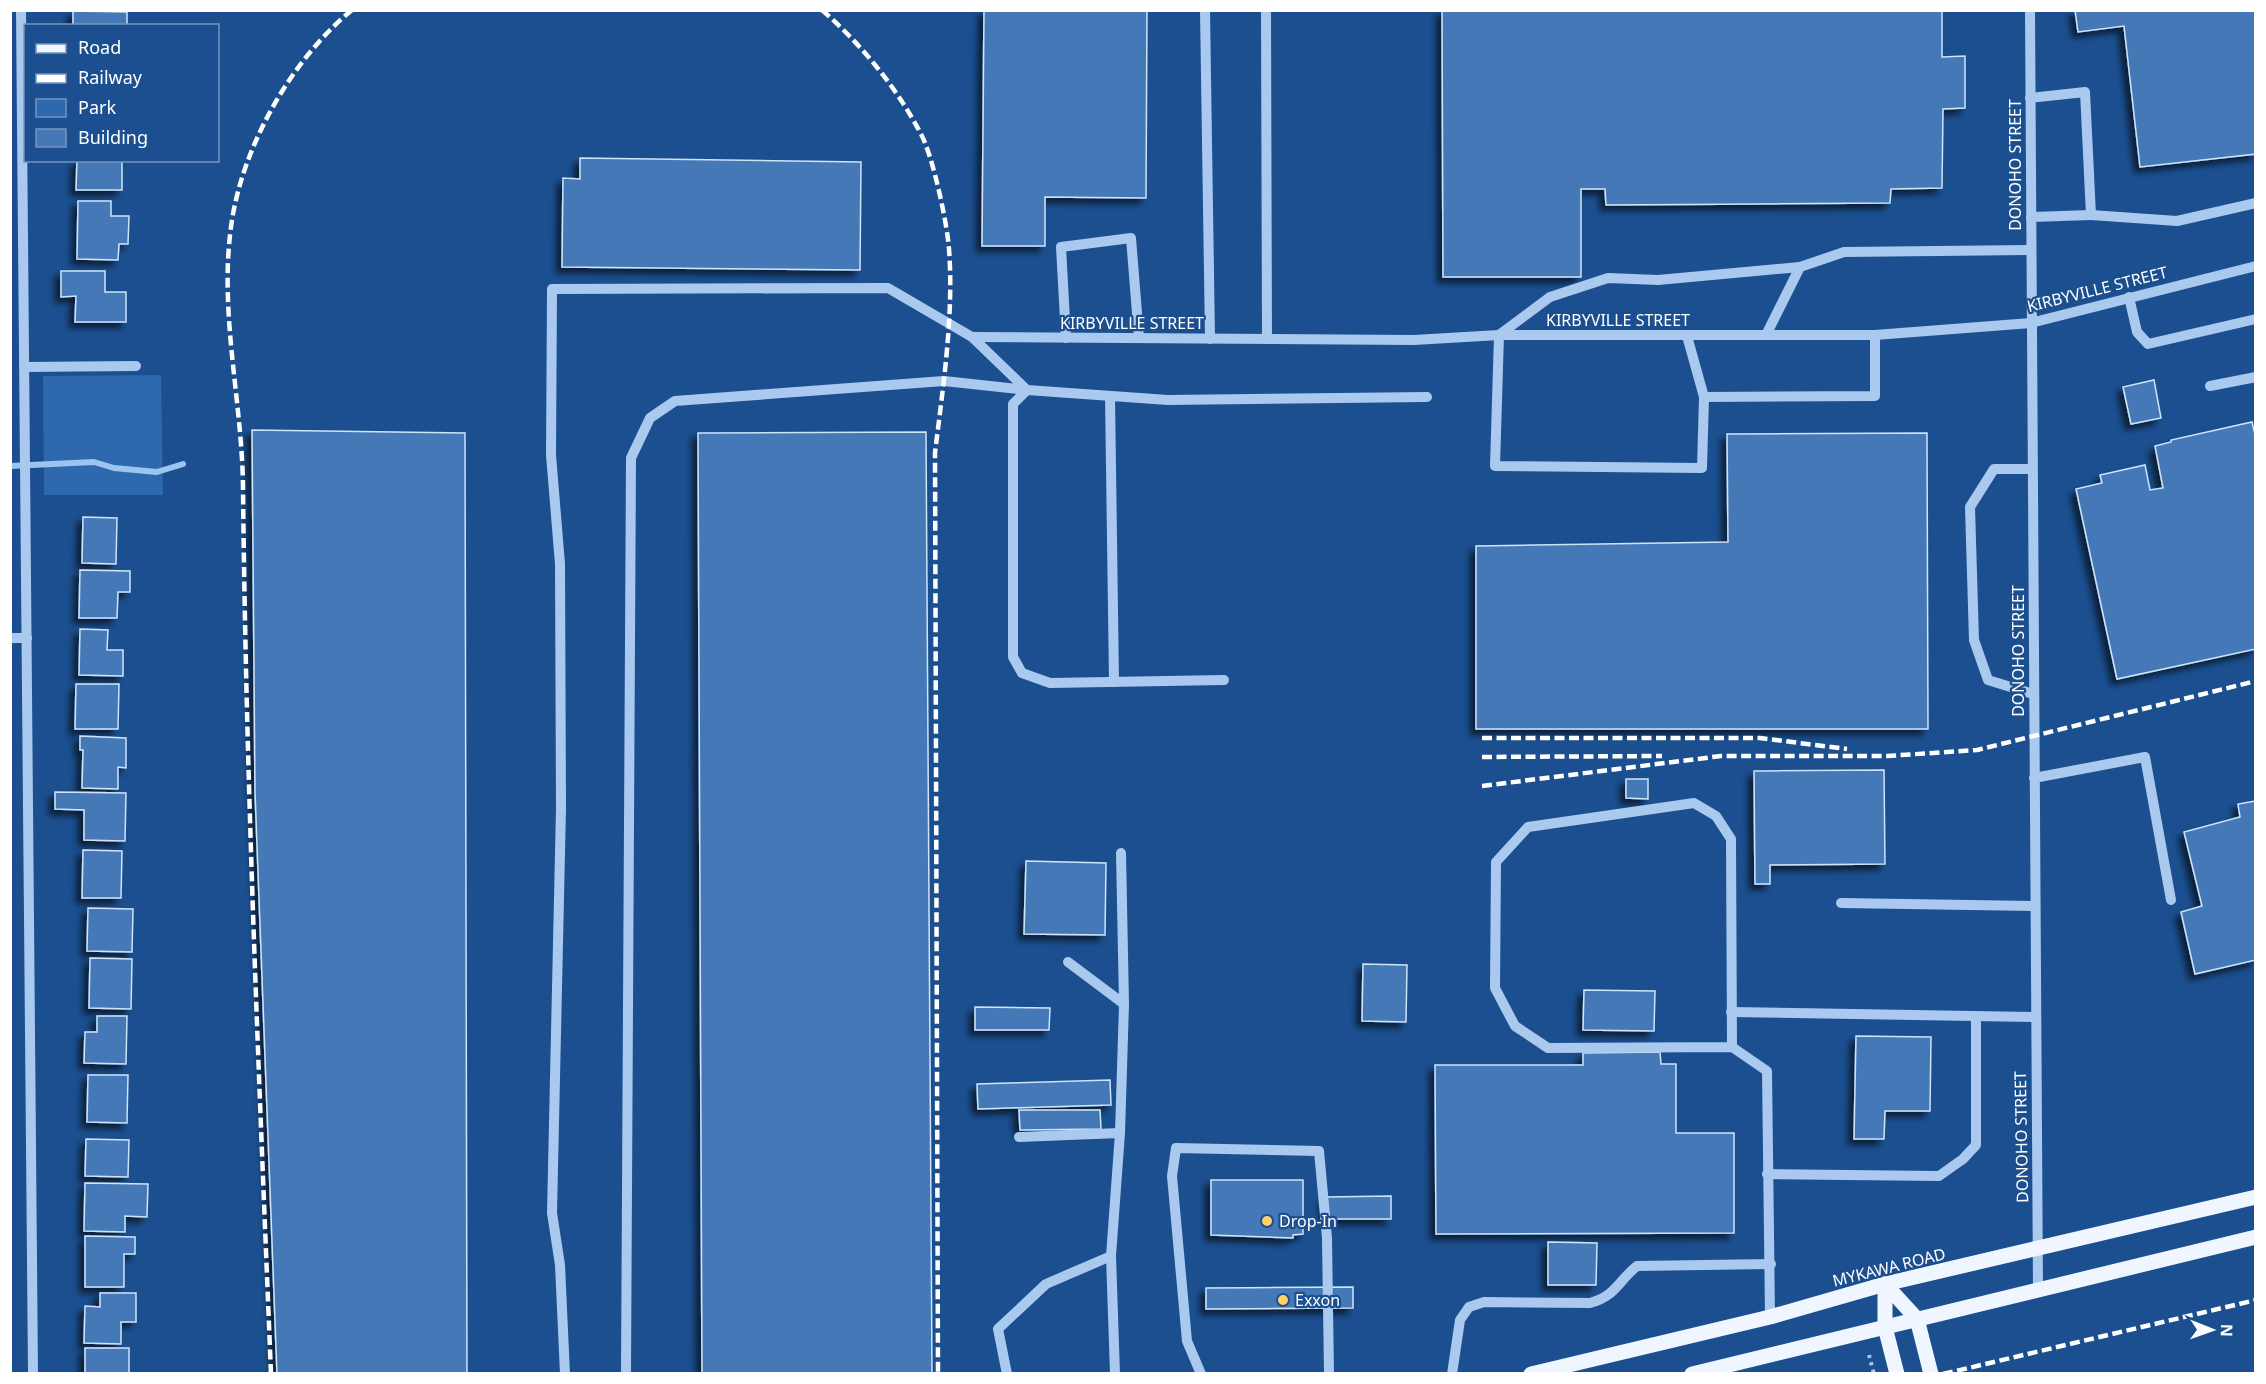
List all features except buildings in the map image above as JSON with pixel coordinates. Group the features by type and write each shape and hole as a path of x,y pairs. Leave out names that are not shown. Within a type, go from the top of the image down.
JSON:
{"main road":[{"name":"MYKAWA ROAD","path":"1531,1374 1770,1317 1885,1284 2256,1197"},
{"path":"1692,1374 2256,1237"},
{"path":"1885,1284 1917,1319 1931,1374"},
{"path":"1885,1284 1885,1327 1897,1374"}],"street":[{"path":"21,10 24,367 27,439 33,1374"},
{"path":"1206,10 1210,339"},
{"path":"1266,10 1267,339"},
{"name":"DONOHO STREET","path":"2030,10 2035,1249 2038,1291"},
{"path":"2030,98 2085,92 2091,215"},
{"path":"2031,217 2091,215 2177,221 2256,203"},
{"path":"10,209 22,209"},
{"path":"1066,338 1061,247 1131,238 1138,338"},
{"path":"1687,336 1704,397 1702,468 1496,466 1499,336 1550,297 1608,278 1658,280 1800,267 1844,252 2030,250"},
{"name":"KIRBYVILLE STREET","path":"972,337 1414,340 1499,336 1875,335 2031,323 2256,266"},
{"path":"1766,334 1800,267"},
{"path":"565,1374 560,1265 552,1213 561,808 560,564 551,455 552,289 888,288 948,320 972,337 1027,390"},
{"path":"2128,297 2137,332 2148,344 2256,319"},
{"path":"1704,397 1875,396 1875,335"},
{"path":"24,367 136,366"},
{"path":"2210,386 2256,377"},
{"path":"627,1374 631,458 650,418 675,401 944,381 1027,390 1168,400 1427,398"},
{"path":"1027,390 1013,404 1013,657 1022,674 1050,683 1224,680"},
{"path":"1110,396 1114,682"},
{"path":"2032,469 1994,469 1970,507 1974,640 1988,680 2033,694"},
{"path":"10,638 27,638"},
{"path":"2034,778 2145,757 2170,900"},
{"path":"1732,1047 1731,839 1716,816 1694,803 1528,827 1496,862 1495,988 1515,1026 1548,1047 1732,1047 1767,1071 1767,1221 1771,1264 1770,1317"},
{"path":"1115,1374 1111,1256 1120,1133 1124,1004 1121,853"},
{"path":"1841,903 2034,906"},
{"path":"1068,962 1124,1004"},
{"path":"1731,1012 1976,1018 2034,1017"},
{"path":"1767,1174 1939,1176 1963,1159 1976,1145 1976,1018"},
{"path":"1019,1137 1120,1133"},
{"path":"1201,1374 1187,1341 1172,1176 1176,1148 1319,1151 1327,1238 1329,1374"},
{"path":"1007,1374 998,1329 1046,1284 1111,1256"},
{"path":"1452,1371 1460,1320 1469,1307 1484,1302 1590,1303 1603,1299 1616,1291 1627,1274 1637,1266 1771,1264"}],"path":[{"path":"1869,1355 1874,1374"}],"green space":[{"path":"161,375 163,495 44,495 43,376"}],"waterway":[{"path":"10,466 94,462 114,468 157,472 183,464"}],"railway":[{"path":"271,1374 250,820 242,454 229,321 228,254 238,191 259,133 291,78 330,30 352,10"},
{"path":"822,10 851,37 877,68 901,100 921,134 939,190 949,249 949,325 935,453 938,1374"},
{"path":"1482,786 1721,756 1887,756 1977,750 2256,681"},
{"path":"1482,738 1760,738 1847,749"},
{"path":"1482,757 1662,756"},
{"path":"1943,1374 2256,1300"}],"place":[{"name":"Drop-In","path":"1267,1221"},
{"name":"Exxon","path":"1283,1300"}]}
